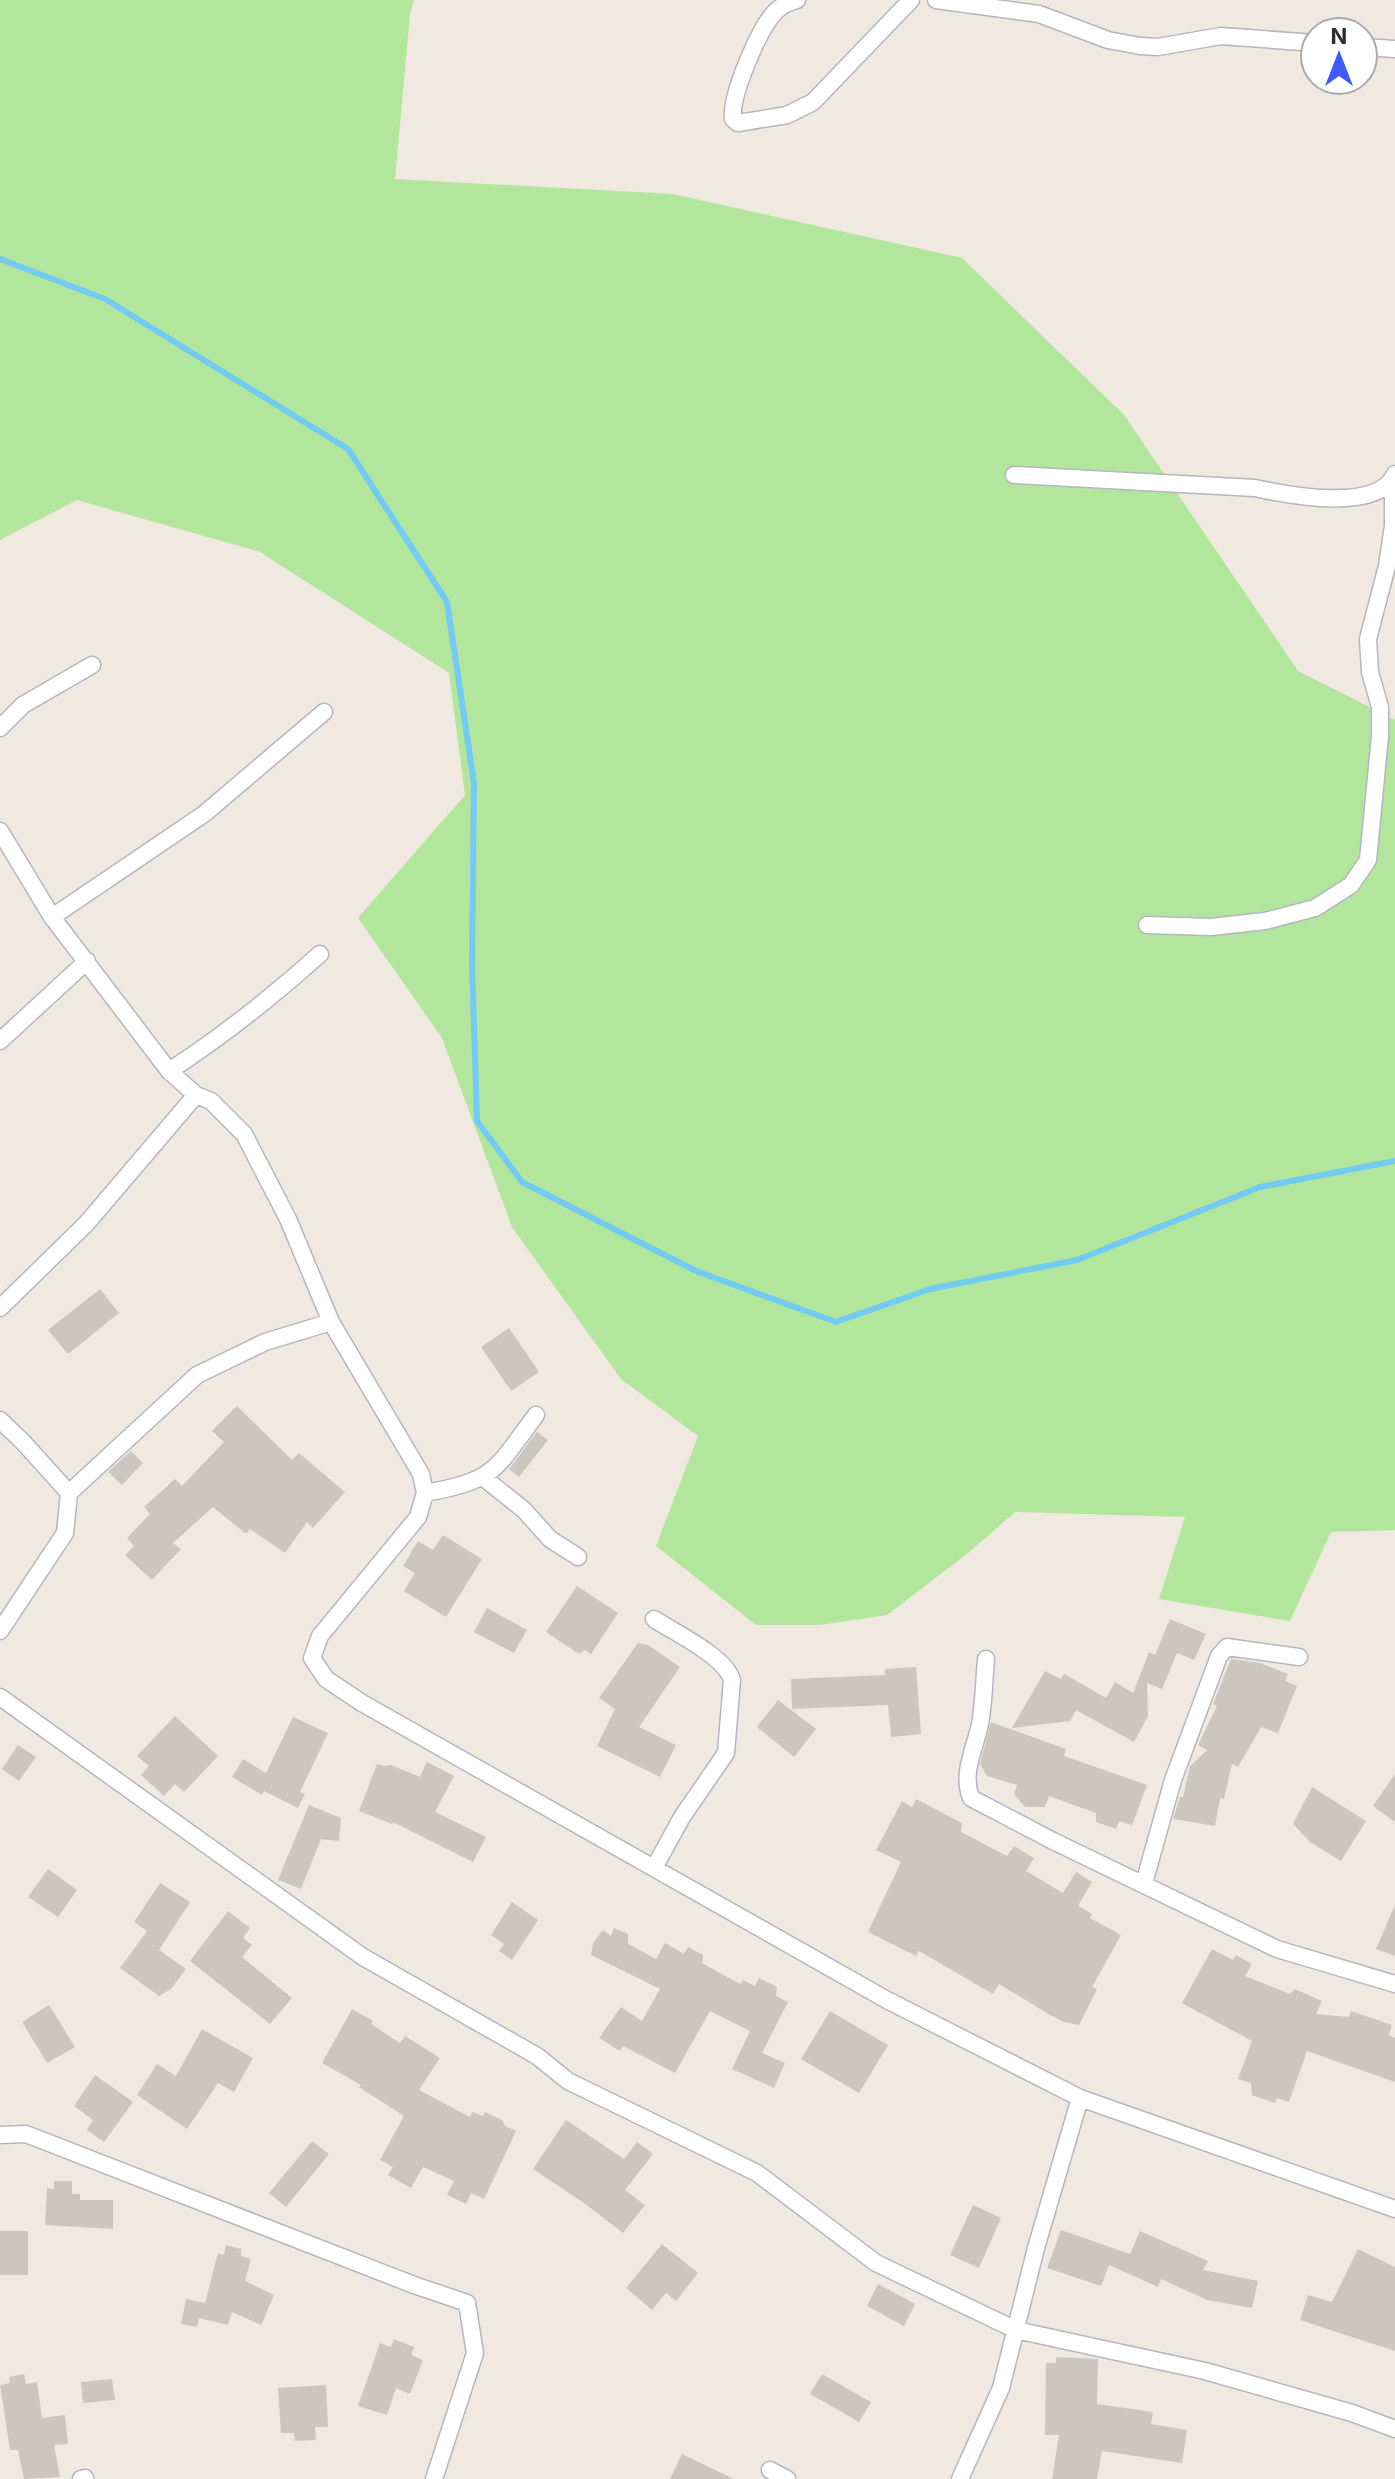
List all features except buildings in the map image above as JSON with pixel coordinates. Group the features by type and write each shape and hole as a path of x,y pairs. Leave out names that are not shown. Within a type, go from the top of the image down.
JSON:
{"street":[{"path":"797,0 788,2 774,13 760,35 733,106 733,119 738,123 787,115 813,102 911,0"},
{"path":"936,0 1039,14 1108,40 1140,46 1158,47 1221,36 1299,42"},
{"path":"1014,475 1255,488 1293,496 1334,498 1368,494 1384,487 1394,476"},
{"path":"1147,925 1211,927 1265,921 1315,908 1351,885 1368,860 1380,707 1370,672 1368,639 1387,566 1393,526 1394,476"},
{"path":"0,728 23,705 92,665"},
{"path":"52,917 204,814 324,712"},
{"path":"0,831 52,917 169,1071 196,1095 211,1101 244,1134 288,1219 331,1322 421,1474 425,1493 418,1517 320,1636 312,1658 326,1679 362,1703 887,2000 1080,2098 1395,2209"},
{"path":"169,1071 271,999 320,954"},
{"path":"0,1041 87,961"},
{"path":"0,1308 86,1224 196,1095"},
{"path":"0,1631 65,1533 69,1493 197,1375 265,1342 331,1322"},
{"path":"425,1493 459,1487 484,1478 502,1463 536,1415"},
{"path":"0,1420 69,1493"},
{"path":"484,1478 524,1510 550,1539 578,1557"},
{"path":"654,1619 720,1661 730,1672 732,1680 726,1753 682,1817 654,1868"},
{"path":"1144,1883 1173,1780 1219,1656 1227,1647 1239,1647 1299,1657"},
{"path":"986,1659 980,1722 968,1765 966,1785 971,1798 1277,1949 1395,1984"},
{"path":"0,1697 363,1957 537,2056 568,2081 757,2173 876,2263 1016,2330 1205,2371 1352,2413 1395,2429"},
{"path":"960,2479 1001,2388 1080,2098"},
{"path":"0,2135 26,2134 467,2303 475,2353 434,2479"},
{"path":"770,2470 787,2479"}],"green space":[{"path":"0,0 414,0 410,14 395,179 673,194 962,258 1124,415 1298,671 1395,720 1395,1530 1331,1532 1290,1621 1159,1599 1185,1517 1015,1512 968,1553 887,1615 820,1625 756,1625 656,1546 698,1436 621,1379 512,1227 442,1038 358,918 465,795 449,673 260,552 77,500 0,540"}],"waterway":[{"path":"0,259 105,299 348,449 447,602 474,783 472,963 477,1121 522,1182 696,1271 836,1322 930,1289 1077,1260 1260,1187 1395,1161"}]}
